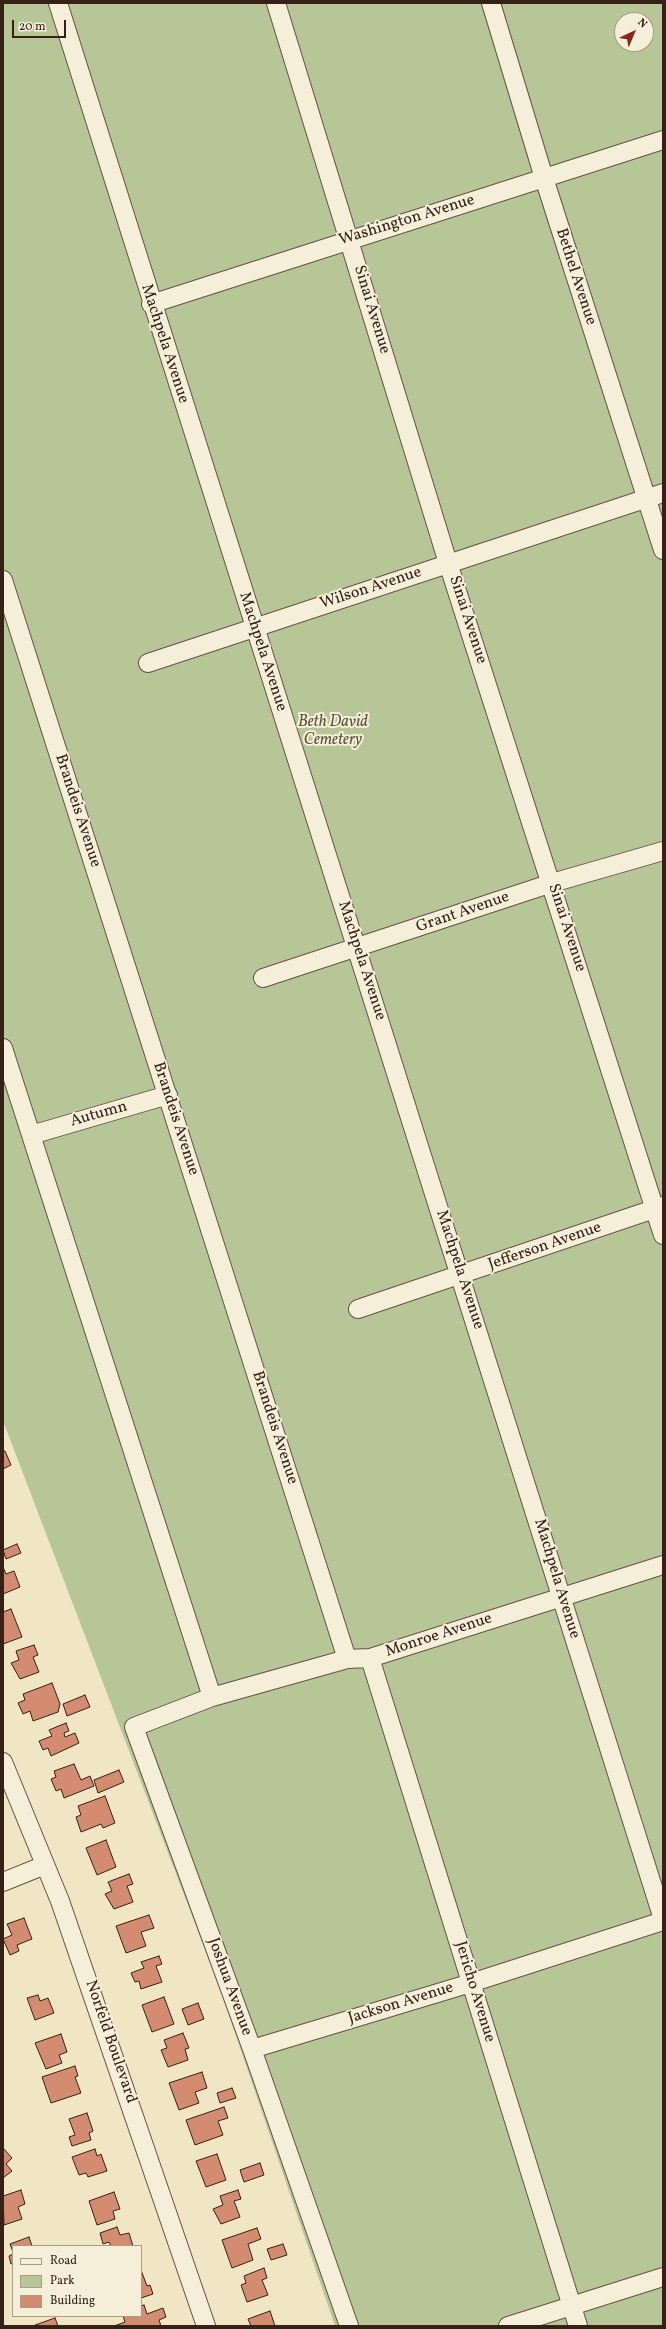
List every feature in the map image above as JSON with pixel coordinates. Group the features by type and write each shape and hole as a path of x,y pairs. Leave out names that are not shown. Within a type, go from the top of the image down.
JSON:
{"street":[{"name":"Machpela Avenue","path":"58,3 151,304 357,949 663,1920"},
{"name":"Sinai Avenue","path":"276,3 448,563 659,1208 663,1235"},
{"name":"Bethel Avenue","path":"491,3 544,178 663,550"},
{"name":"Washington Avenue","path":"151,304 349,239 663,140"},
{"name":"Wilson Avenue","path":"148,663 663,493"},
{"name":"Brandeis Avenue","path":"3,580 347,1659"},
{"name":"Grant Avenue","path":"263,978 357,949 552,883 663,851"},
{"path":"3,1048 212,1697"},
{"name":"Autumn","path":"31,1135 168,1095"},
{"name":"Jefferson Avenue","path":"358,1309 659,1208"},
{"name":"Monroe Avenue","path":"212,1697 347,1659 370,1658 561,1596 663,1565"},
{"name":"Jericho Avenue","path":"370,1658 578,2326"},
{"name":"Joshua Avenue","path":"212,1697 134,1727 252,2049 349,2326"},
{"name":"Norfeld Boulevard","path":"3,1762 60,1901 206,2326"},
{"path":"3,1882 45,1865"},
{"name":"Jackson Avenue","path":"252,2049 471,1983 663,1920"},
{"path":"508,2326 663,2277"}],"green space":[{"name":"Beth David Cemetery","path":"3,3 663,3 663,2326 335,2326 220,1989 3,1421"}],"building":[{"path":"3,1451 5,1451 11,1465 3,1469"},
{"path":"17,1544 21,1553 6,1559 3,1550"},
{"path":"3,1567 6,1574 14,1571 20,1587 3,1594"},
{"path":"11,1609 22,1637 3,1644 3,1612"},
{"path":"34,1645 38,1655 33,1657 39,1672 20,1679 11,1663 19,1660 16,1651"},
{"path":"52,1683 60,1704 58,1712 33,1721 30,1711 23,1714 18,1703 25,1700 23,1694"},
{"path":"85,1695 90,1707 67,1716 63,1704"},
{"path":"66,1723 69,1731 64,1733 65,1737 75,1733 79,1743 51,1756 48,1748 43,1750 39,1741 52,1736 49,1730"},
{"path":"74,1764 81,1780 90,1776 94,1786 64,1798 61,1789 56,1791 51,1779 56,1777 54,1771"},
{"path":"119,1770 124,1782 98,1793 94,1780"},
{"path":"105,1796 115,1823 103,1828 101,1824 81,1832 76,1817 81,1815 78,1806"},
{"path":"106,1840 116,1867 97,1875 86,1848"},
{"path":"129,1874 133,1884 127,1886 133,1902 114,1909 105,1894 112,1891 108,1882"},
{"path":"149,1915 154,1928 141,1932 146,1946 126,1953 116,1926"},
{"path":"24,1918 32,1939 17,1945 19,1951 10,1955 3,1939 12,1935 7,1924"},
{"path":"159,1956 162,1964 156,1966 162,1982 141,1989 139,1981 135,1982 131,1973 144,1968 141,1962"},
{"path":"38,1995 40,2001 48,1998 54,2013 35,2020 27,1998"},
{"path":"164,1997 174,2024 152,2032 142,2005"},
{"path":"198,2003 204,2019 188,2025 182,2009"},
{"path":"183,2033 189,2048 185,2049 188,2060 168,2067 161,2050 167,2048 164,2040"},
{"path":"61,2034 67,2052 59,2055 62,2063 46,2069 35,2043"},
{"path":"75,2066 78,2076 75,2077 81,2093 51,2103 42,2077"},
{"path":"202,2072 207,2088 195,2092 199,2103 179,2110 169,2083"},
{"path":"232,2088 236,2098 220,2103 217,2093"},
{"path":"224,2107 228,2118 218,2121 223,2135 195,2145 186,2120"},
{"path":"87,2113 93,2131 89,2133 91,2140 72,2146 69,2137 75,2135 69,2119"},
{"path":"3,2148 12,2158 6,2164 12,2171 3,2178"},
{"path":"95,2149 97,2156 101,2154 107,2171 88,2177 86,2173 79,2175 72,2157"},
{"path":"217,2154 226,2180 206,2187 196,2161"},
{"path":"260,2163 264,2175 244,2182 240,2170"},
{"path":"21,2190 25,2204 18,2207 22,2219 4,2225 3,2196"},
{"path":"238,2190 241,2199 234,2201 240,2217 221,2224 213,2209 223,2205 220,2196"},
{"path":"114,2192 120,2209 113,2211 115,2219 97,2225 89,2201"},
{"path":"117,2227 120,2235 129,2233 133,2245 110,2245 109,2242 103,2244 100,2233"},
{"path":"257,2228 261,2239 248,2244 253,2260 232,2268 222,2240"},
{"path":"29,2237 32,2245 12,2245 12,2249 10,2244"},
{"path":"283,2244 287,2255 271,2260 267,2249"},
{"path":"12,2254 11,2264 9,2256"},
{"path":"264,2268 267,2278 262,2280 268,2295 247,2302 241,2285 246,2283 244,2276"},
{"path":"142,2273 147,2286 150,2285 153,2294 142,2298"},
{"path":"144,2305 147,2314 163,2308 166,2317 159,2320 161,2326 114,2326 125,2322 123,2317 142,2317 142,2306"},
{"path":"270,2311 275,2326 251,2326 248,2319"},
{"path":"55,2318 58,2326 35,2325"}]}
